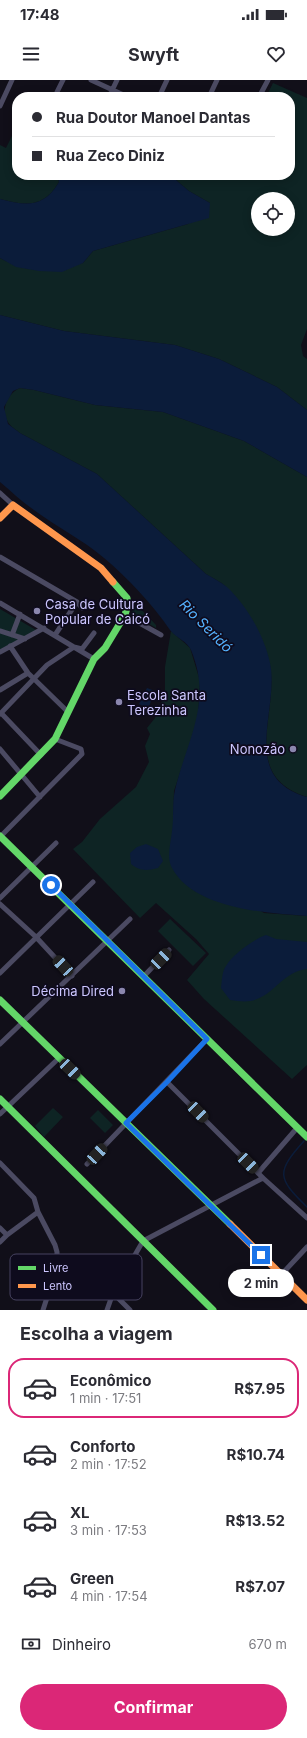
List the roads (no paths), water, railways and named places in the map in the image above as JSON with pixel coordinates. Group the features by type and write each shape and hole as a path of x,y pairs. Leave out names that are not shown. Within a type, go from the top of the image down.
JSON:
{"street":[{"path":"0,106 12,80"},
{"path":"57,92 63,80"},
{"path":"91,80 117,92"},
{"path":"112,90 117,80"},
{"path":"161,92 167,80"},
{"path":"211,92 217,80"},
{"path":"262,92 268,80"},
{"path":"0,493 13,505 102,568 127,598 128,604 125,615 105,648 94,659 55,739 0,796"},
{"path":"0,518 13,505"},
{"path":"0,557 77,602 82,608"},
{"path":"55,635 77,602"},
{"path":"0,603 94,659"},
{"path":"12,636 20,614"},
{"path":"125,615 161,635"},
{"path":"0,652 44,628"},
{"path":"0,631 25,639"},
{"path":"41,755 1,714 48,665 74,647 82,649 94,633"},
{"path":"10,646 28,673 68,712"},
{"path":"0,690 28,673"},
{"path":"55,739 83,751 81,755 0,836 307,1137"},
{"path":"0,749 40,797"},
{"path":"0,898 56,843"},
{"path":"0,973 36,936 93,882"},
{"path":"0,904 36,936 72,976"},
{"path":"0,1044 130,919"},
{"path":"144,976 169,950"},
{"path":"0,1000 307,1300"},
{"path":"88,1164 207,1039"},
{"path":"0,1114 59,1058"},
{"path":"167,1082 263,1178 307,1218"},
{"path":"0,1099 213,1310"},
{"path":"258,1173 297,1128"},
{"path":"0,1163 34,1198 38,1212 51,1234 56,1254"},
{"path":"135,1254 143,1240 263,1178"},
{"path":"0,1242 7,1234 38,1212"},
{"path":"0,1228 7,1234"},
{"path":"281,1275 307,1247"},
{"path":"43,1310 46,1300"},
{"path":"107,1310 111,1300"},
{"path":"120,1300 130,1310"}],"water":[{"path":"58,180 176,180 189,191 210,203 209,218 93,251 83,263 62,272 39,271 16,267 0,258 0,199 26,204 41,201 47,197 59,182"},
{"name":"Rio Seridó","path":"0,315 64,331 175,345 219,359 277,387 307,410 307,477 244,441 163,412 95,405 20,388 13,391 4,407 8,424 20,433 97,474 206,574 227,587 248,612 254,622 264,642 270,663 272,681 266,740 268,758 274,774 286,787 307,797 307,916 252,910 232,906 214,900 197,892 182,882 172,868 169,860 169,850 173,826 174,795 196,721 199,704 197,669 189,647 172,633 140,592 122,574 96,551 30,507 0,482"},
{"path":"147,688 155,691 148,709 139,704"},
{"path":"146,844 158,849 163,861 158,868 143,870 131,864 130,853 137,847"},
{"path":"266,935 276,939 307,942 307,969 292,974 264,996 257,999 247,1001 230,1000 221,988 222,976 225,968 233,957 244,948"}],"waterway":[{"path":"304,1141 288,1160 284,1175 285,1182 290,1189 307,1207"}],"place":[{"name":"Casa de Cultura Popular de Caicó","path":"37,611"},
{"name":"Escola Santa Terezinha","path":"119,702"},
{"name":"Nonozão","path":"293,749"},
{"name":"Décima Dired","path":"122,991"}]}
